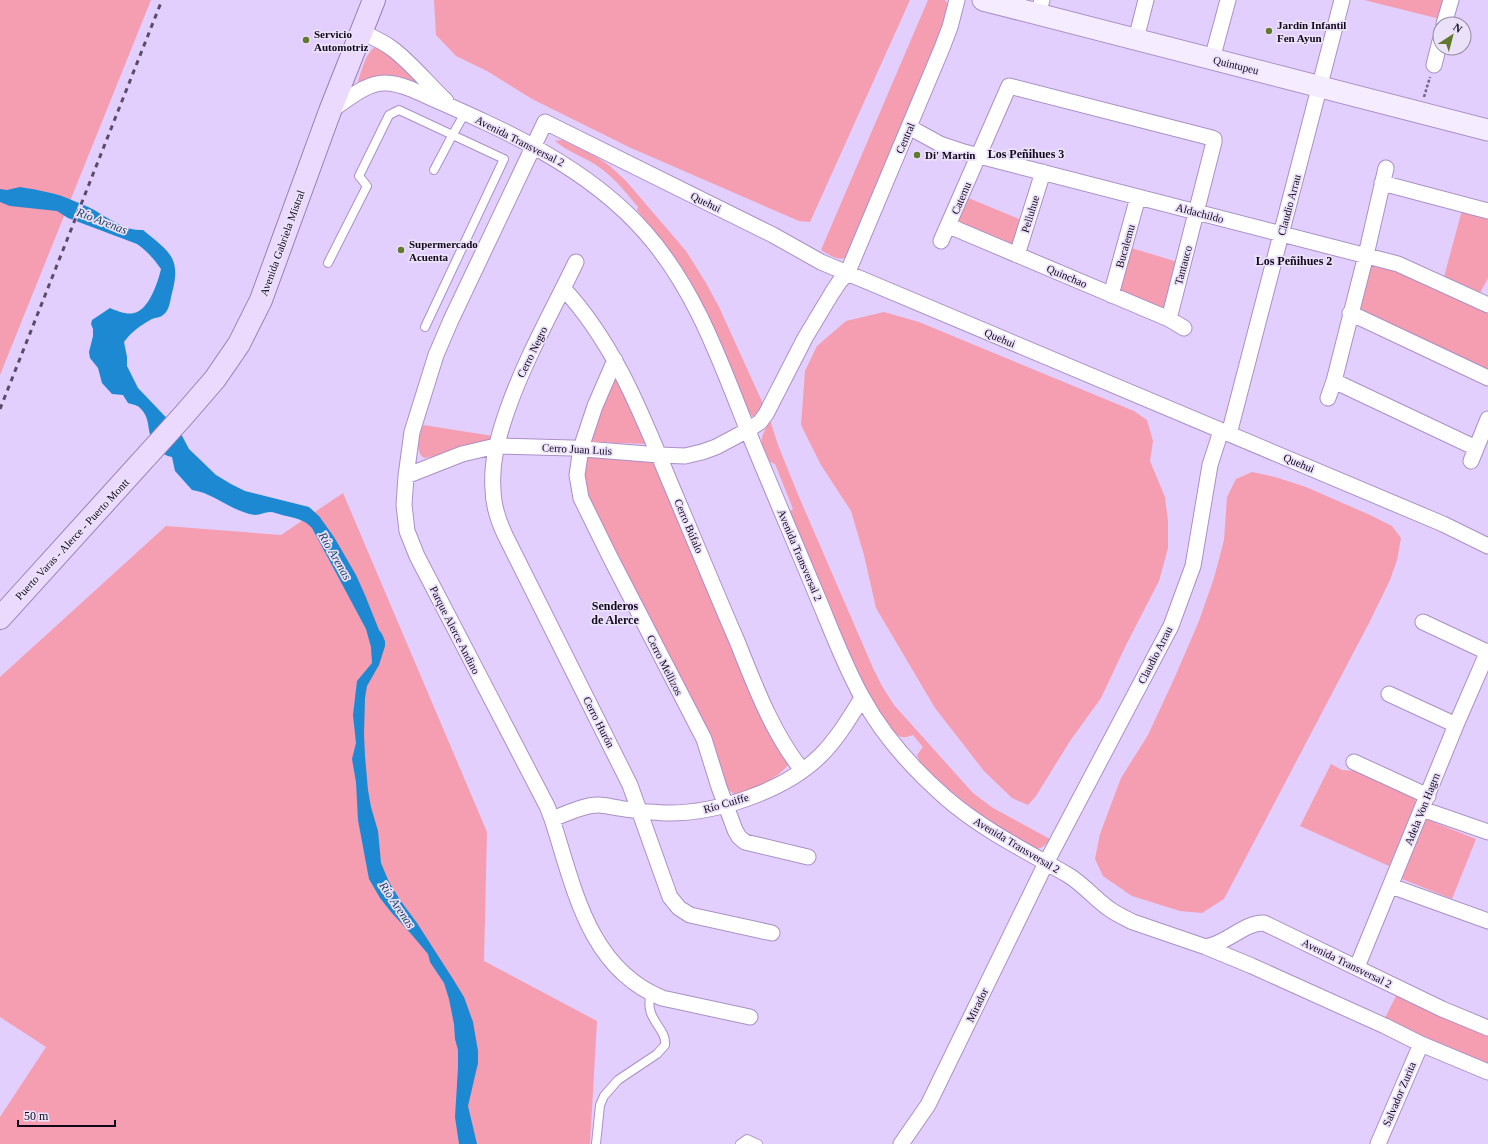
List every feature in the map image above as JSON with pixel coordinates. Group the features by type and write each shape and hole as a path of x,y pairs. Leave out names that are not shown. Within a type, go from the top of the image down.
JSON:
{"main road":[{"name":"Avenida Gabriela Mistral","path":"144,460 226,365 249,326 269,280 330,111 374,0"},
{"name":"Puerto Varas - Alerce - Puerto Montt","path":"0,618 144,460"}],"street":[{"name":"Central","path":"748,430 760,422 766,414 805,338 832,293 847,274 910,127 950,28 957,0"},
{"name":"Quintupeu","path":"983,0 1040,7 1136,39 1488,130"},
{"path":"1136,39 1146,0"},
{"path":"1212,59 1228,0"},
{"name":"Claudio Arrau","path":"1046,863 1171,626 1193,566 1210,464 1225,432 1281,234 1342,0"},
{"path":"1446,16 1451,0"},
{"name":"Avenida Transversal 2","path":"361,32 393,49 459,111"},
{"path":"1434,65 1436,56"},
{"name":"Avenida Transversal 2","path":"330,111 360,91 378,83 385,82 400,85 533,146 577,172 605,193 632,219 659,249 684,284 701,317 815,591 862,698 884,731 908,761 946,798 989,831 1072,877 1107,908 1122,917 1206,947 1385,1026 1420,1044 1488,1072"},
{"name":"Catemu","path":"942,241 1009,86 1214,139 1197,212"},
{"name":"Quehui","path":"533,146 545,122 773,235 821,262 847,274 1442,524 1488,546"},
{"name":"Aldachildo","path":"910,127 940,144 979,156 1404,266 1488,305"},
{"name":"Parque Alerce Andino","path":"533,146 436,355 412,432 406,476 405,518 408,531 417,556 552,819 580,906 598,945 605,955 618,970 630,980 662,998 750,1017"},
{"path":"1328,398 1334,381 1350,313 1366,255 1386,168"},
{"name":"Pelluhue","path":"1018,255 1043,172"},
{"path":"1382,184 1488,211"},
{"name":"Bucalemu","path":"1111,295 1138,197"},
{"name":"Tantauco","path":"1169,319 1197,212"},
{"name":"Quinchao","path":"949,226 1169,319 1184,328"},
{"name":"Cerro Negro","path":"496,446 517,382 576,262"},
{"name":"Cerro Búfalo","path":"563,288 593,323 625,378 659,455 763,703 787,750 802,770"},
{"path":"1350,313 1488,378"},
{"name":"Cerro Mellizos","path":"615,360 595,406 581,448 577,475 581,498 704,739 725,805 739,837 746,842 808,857"},
{"path":"1334,381 1473,454 1488,419"},
{"name":"Cerro Juan Luis","path":"406,476 462,454 496,446 581,448 685,456 702,452 733,439 748,430"},
{"name":"Cerro Hurón","path":"496,446 493,488 496,512 500,523 625,773 670,897 679,908 690,915 772,933"},
{"path":"1423,622 1488,652"},
{"name":"Adela Von Hagrn","path":"1357,967 1456,725 1488,652"},
{"path":"1389,694 1456,725"},
{"name":"Río Cuiffe","path":"552,819 592,805 640,811 683,813 699,811 725,805 767,790 802,770 821,755 833,741 862,698"},
{"path":"1354,762 1425,802 1488,832"},
{"name":"Mirador","path":"901,1144 931,1098 1046,863"},
{"path":"1391,886 1488,921"},
{"name":"Avenida Transversal 2","path":"1206,947 1219,944 1256,923 1264,923 1442,1009 1488,1028"},
{"name":"Salvador Zurita","path":"1378,1144 1420,1044"}],"lane":[{"path":"328,263 367,186 359,176 389,115 399,110 504,159 425,327"},
{"path":"434,170 452,134 459,111"},
{"path":"596,1144 600,1105 604,1096 618,1080 657,1054 664,1045 664,1037 648,1008 648,1001 651,993"},
{"path":"740,1144 747,1138 758,1144"}],"path":[{"path":"1420,112 1434,65"}],"shaded area":[{"path":"0,0 151,0 0,375"},
{"path":"434,0 910,0 810,222 799,221 631,148 532,99 487,71 456,56 436,35"},
{"path":"928,0 945,0 948,6 947,18 847,257 841,259 834,257 821,250"},
{"path":"1364,0 1445,0 1441,16 1432,17"},
{"path":"378,46 383,48 421,86 385,75 373,77 359,83 358,81 367,56 370,51"},
{"path":"562,140 595,156 610,166 627,182 686,251 719,307 764,406 756,418 749,414 708,317 690,281 661,240 637,210 638,207 622,188 608,174 597,166 566,149 555,141"},
{"path":"966,197 1024,221 1015,246 958,223 957,220"},
{"path":"1462,210 1488,216 1488,278 1480,293 1444,277"},
{"path":"1128,247 1181,263 1168,311 1118,292"},
{"path":"1372,265 1402,273 1488,312 1488,373 1361,312 1358,305 1369,266"},
{"path":"884,312 919,322 1134,411 1147,420 1153,441 1150,461 1165,497 1168,521 1168,548 1159,581 1101,698 1070,741 1036,796 1028,805 1012,798 984,771 935,708 876,608 864,555 851,511 821,465 801,425 805,371 817,346 846,321"},
{"path":"614,373 648,444 590,442"},
{"path":"770,420 778,445 799,497 873,668 894,705 973,793 993,808 1050,839 1044,846 1034,849 981,816 922,767 917,755 923,747 913,735 900,737 884,721 869,695 848,649 789,512 793,509 775,464 770,462 762,445 762,438"},
{"path":"423,425 493,436 493,439 424,458 418,447"},
{"path":"589,455 654,461 790,763 779,774 765,783 749,790 734,794 726,788 585,500 581,463"},
{"path":"1252,472 1275,477 1306,487 1370,515 1392,526 1401,538 1397,560 1390,580 1369,623 1224,899 1202,913 1180,911 1132,896 1103,876 1095,859 1100,834 1121,778 1148,735 1199,621 1214,578 1224,540 1227,497 1236,479"},
{"path":"343,493 487,832 484,961 597,1021 590,1144 0,1144 0,1117 46,1047 0,1017 0,677 166,526 281,535"},
{"path":"1331,764 1342,770 1357,771 1412,796 1415,799 1416,803 1389,866 1300,826"},
{"path":"1426,819 1476,839 1452,899 1402,879"},
{"path":"1397,994 1488,1035 1488,1065 1384,1020"}],"water":[{"name":"Río Arenas","path":"20,187 68,198 89,207 122,226 143,230 166,250 174,263 175,271 175,281 168,308 162,316 152,319 136,329 124,342 127,366 138,388 180,432 189,449 216,475 245,491 309,507 319,516 334,537 356,575 385,641 385,646 379,665 367,686 365,698 364,734 368,790 378,831 381,863 389,882 400,900 417,923 464,997 473,1022 478,1051 478,1063 468,1106 477,1144 459,1144 455,1117 458,1050 449,999 444,983 430,962 428,954 391,912 380,898 369,879 358,820 356,782 352,759 356,743 353,715 357,681 372,663 371,647 366,629 309,525 298,519 273,512 259,515 247,513 231,507 208,495 192,490 175,471 172,457 163,453 154,443 151,438 148,422 144,412 138,406 128,403 123,395 112,394 102,383 98,368 90,358 89,352 93,336 91,324 92,320 110,308 122,312 134,313 144,307 152,295 160,274 161,269 156,262 137,244 68,218 57,211 10,206 0,202 0,189 7,190"}],"pier":[{"path":"80,201 84,204 76,223 72,221"}],"railway":[{"path":"0,409 162,0"}],"place":[{"name":"Jardín Infantil Fen Ayun","path":"1269,31"},
{"name":"Servicio Automotriz","path":"306,40"},
{"name":"Di' Martin","path":"917,155"},
{"name":"Supermercado Acuenta","path":"401,250"}],"district":[{"name":"Los Peñihues 3","path":"1026,154"},
{"name":"Los Peñihues 2","path":"1294,261"},
{"name":"Senderos de Alerce","path":"615,613"}]}
